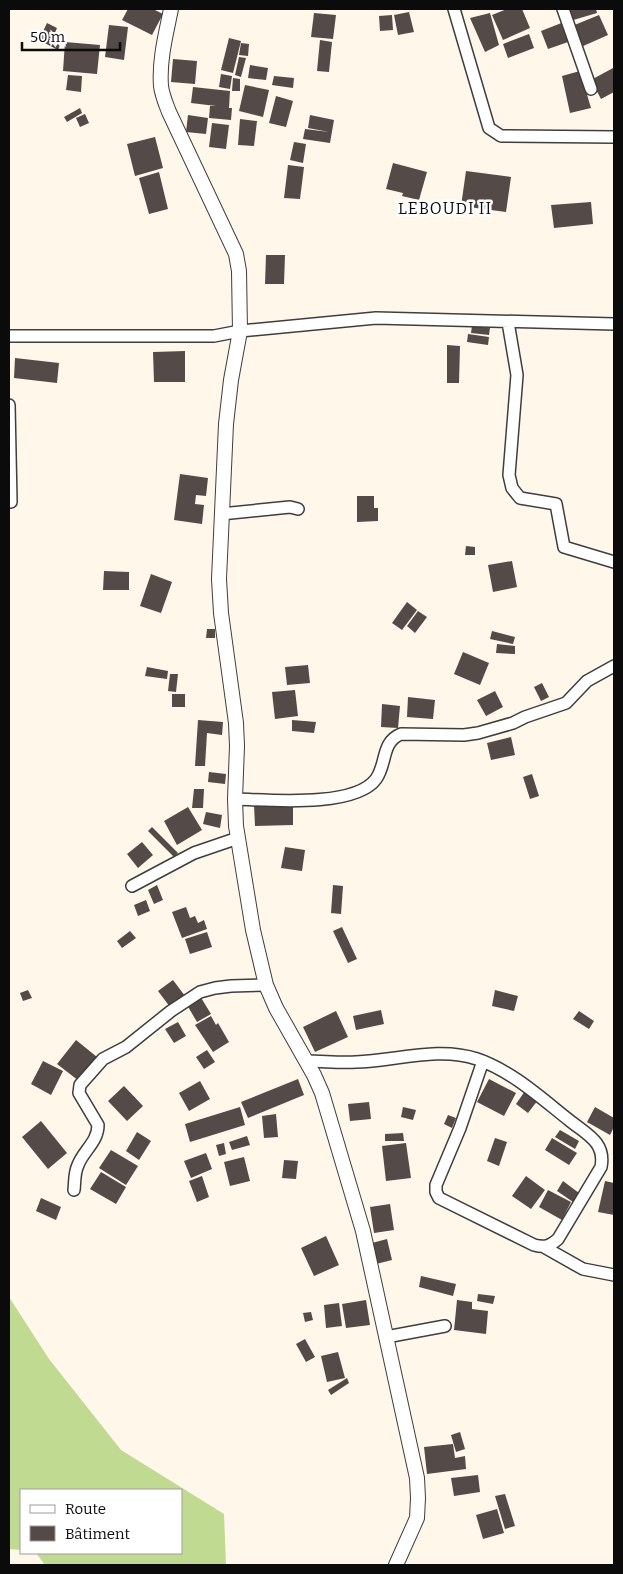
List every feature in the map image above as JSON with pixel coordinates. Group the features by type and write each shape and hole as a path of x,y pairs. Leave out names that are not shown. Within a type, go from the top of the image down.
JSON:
{"street":[{"path":"171,9 162,52 162,88 169,112 236,254 239,271 240,331 231,380 226,424 219,578 221,613 236,723 235,799 238,838 253,930 266,985 276,1008 322,1093 360,1221 386,1337 416,1478 418,1498 417,1518 396,1565"},
{"path":"454,9 489,128 500,136 614,137"},
{"path":"563,9 591,89"},
{"path":"9,336 214,336 240,331 376,318 614,324"},
{"path":"508,322 517,375 509,475 512,488 520,498 556,504 564,547 614,562"},
{"path":"9,406 11,502"},
{"path":"221,514 290,507 298,509"},
{"path":"235,799 322,800 351,794 371,785 377,777 389,743 394,737 401,734 464,735 513,723 525,716 566,703 586,681 614,666"},
{"path":"132,886 194,853 238,838"},
{"path":"74,1190 78,1164 95,1139 98,1130 98,1125 78,1093 80,1085 95,1067 103,1059 126,1047 170,1011 200,992 231,986 266,985"},
{"path":"306,1061 356,1062 427,1054 454,1054 483,1061 505,1072 530,1090 596,1141 602,1157 596,1175 558,1239 550,1246 534,1246 439,1198 436,1192 436,1185 460,1128 483,1061"},
{"path":"544,1247 583,1269 614,1275"},
{"path":"386,1337 445,1326"}],"green space":[{"path":"9,1297 49,1359 121,1450 224,1514 226,1565 45,1565 37,1554 182,1554 182,1489 20,1489 20,1550 9,1549"}],"building":[{"path":"128,9 153,9 163,14 152,35 122,20"},
{"path":"507,9 522,9 530,28 503,40 492,15"},
{"path":"567,9 596,9 597,13 570,21"},
{"path":"409,12 414,32 398,35 394,15"},
{"path":"314,13 336,15 333,39 311,37"},
{"path":"490,13 499,45 485,52 470,18"},
{"path":"392,15 393,30 380,31 379,16"},
{"path":"599,15 608,35 581,47 572,26"},
{"path":"564,22 571,41 548,49 541,31"},
{"path":"47,23 57,28 54,35 62,40 58,50 39,40"},
{"path":"109,25 128,27 124,60 105,57"},
{"path":"529,34 534,48 508,58 503,44"},
{"path":"229,38 241,41 233,73 221,70"},
{"path":"320,40 332,42 329,72 317,71"},
{"path":"65,42 100,45 97,74 63,71"},
{"path":"241,43 249,44 248,56 239,55"},
{"path":"239,57 246,58 241,77 235,75"},
{"path":"173,59 197,61 195,84 171,82"},
{"path":"250,65 268,68 266,80 248,78"},
{"path":"613,68 614,92 601,99 591,80"},
{"path":"580,71 591,108 570,113 562,76"},
{"path":"221,74 232,76 230,89 219,87"},
{"path":"68,75 82,76 81,92 66,90"},
{"path":"274,76 294,78 293,88 272,85"},
{"path":"233,78 240,79 240,91 232,91"},
{"path":"245,85 269,90 263,117 239,111"},
{"path":"193,87 230,91 229,108 232,108 231,120 209,118 210,106 216,106 191,103"},
{"path":"276,96 293,101 286,127 269,123"},
{"path":"80,108 82,113 67,122 64,117"},
{"path":"85,114 89,123 80,127 76,118"},
{"path":"188,115 208,118 206,134 186,132"},
{"path":"310,115 334,120 330,143 303,139 305,129 329,132 308,128"},
{"path":"240,119 257,121 254,146 238,145"},
{"path":"212,123 229,125 226,149 209,147"},
{"path":"155,137 163,168 135,176 127,144"},
{"path":"294,142 306,144 303,163 290,160"},
{"path":"393,163 427,172 419,200 402,196 403,193 386,189"},
{"path":"288,165 304,167 300,199 284,198"},
{"path":"466,171 511,177 506,212 461,206"},
{"path":"159,172 168,209 149,214 139,178"},
{"path":"591,202 593,224 554,228 551,205"},
{"path":"266,255 285,255 284,284 265,284"},
{"path":"472,326 490,328 489,335 471,333"},
{"path":"468,334 489,337 488,345 467,342"},
{"path":"447,345 460,346 459,383 447,383"},
{"path":"185,351 185,382 154,382 153,352"},
{"path":"15,358 59,363 57,383 14,378"},
{"path":"180,474 208,478 206,496 196,495 195,504 204,505 202,524 174,520"},
{"path":"357,496 374,496 374,508 378,508 378,521 357,522"},
{"path":"466,546 475,547 475,555 465,555"},
{"path":"512,561 517,587 493,592 488,565"},
{"path":"104,571 129,572 129,590 103,590"},
{"path":"151,574 172,582 161,613 140,606"},
{"path":"407,602 417,610 402,630 392,623"},
{"path":"418,611 427,617 415,633 407,626"},
{"path":"207,629 215,629 215,638 206,638"},
{"path":"492,631 515,637 513,644 490,639"},
{"path":"497,644 515,646 515,654 496,653"},
{"path":"463,652 489,663 480,685 454,674"},
{"path":"308,665 310,683 287,685 285,667"},
{"path":"147,667 168,671 167,679 145,676"},
{"path":"170,674 178,674 176,692 168,691"},
{"path":"542,683 549,697 541,701 534,687"},
{"path":"295,690 298,716 275,719 272,692"},
{"path":"495,691 503,707 486,716 477,700"},
{"path":"172,694 185,694 185,707 172,707"},
{"path":"408,697 435,700 433,719 407,717"},
{"path":"382,704 400,706 398,728 381,727"},
{"path":"198,720 223,722 222,735 207,733 205,766 195,766"},
{"path":"292,720 316,722 314,733 292,731"},
{"path":"511,737 515,755 491,760 487,743"},
{"path":"209,772 226,774 225,784 208,782"},
{"path":"532,774 539,796 530,799 523,777"},
{"path":"194,789 204,789 203,808 192,808"},
{"path":"293,804 293,825 255,826 254,805"},
{"path":"188,807 202,830 177,845 164,821"},
{"path":"206,812 222,815 220,828 203,824"},
{"path":"152,827 178,853 174,857 148,831"},
{"path":"142,842 153,855 138,868 127,854"},
{"path":"285,847 305,850 302,871 281,868"},
{"path":"157,885 163,900 154,904 148,890"},
{"path":"333,885 343,886 341,914 331,913"},
{"path":"146,900 150,911 138,916 134,905"},
{"path":"186,907 190,918 195,916 198,923 204,920 207,929 182,938 172,912"},
{"path":"342,927 357,959 348,963 333,931"},
{"path":"130,931 136,938 122,948 117,941"},
{"path":"207,932 212,947 190,954 185,939"},
{"path":"173,980 185,996 170,1007 158,991"},
{"path":"28,990 32,998 23,1001 20,993"},
{"path":"495,990 518,996 514,1011 492,1006"},
{"path":"200,996 211,1014 197,1022 187,1005"},
{"path":"381,1010 384,1024 356,1030 353,1016"},
{"path":"336,1011 348,1037 315,1052 303,1027"},
{"path":"579,1011 594,1021 589,1029 573,1019"},
{"path":"211,1016 216,1025 218,1023 229,1042 213,1052 195,1025"},
{"path":"178,1022 186,1036 174,1043 165,1029"},
{"path":"76,1040 97,1057 79,1081 57,1064"},
{"path":"207,1050 215,1062 204,1069 196,1057"},
{"path":"43,1061 63,1071 51,1095 31,1084"},
{"path":"298,1079 304,1095 248,1118 241,1102"},
{"path":"489,1079 516,1093 504,1116 477,1102"},
{"path":"200,1081 210,1099 189,1111 179,1093"},
{"path":"124,1086 143,1106 127,1121 108,1101"},
{"path":"525,1091 538,1100 528,1113 516,1104"},
{"path":"369,1102 371,1119 350,1121 348,1104"},
{"path":"240,1107 245,1125 190,1142 185,1124"},
{"path":"403,1107 416,1110 413,1120 401,1117"},
{"path":"595,1107 614,1118 614,1127 610,1135 587,1122"},
{"path":"276,1114 278,1137 264,1138 262,1116"},
{"path":"448,1115 456,1118 452,1128 444,1124"},
{"path":"41,1121 67,1153 48,1169 22,1137"},
{"path":"560,1130 579,1141 575,1149 555,1137"},
{"path":"137,1132 151,1141 139,1160 126,1151"},
{"path":"403,1133 404,1141 385,1141 385,1134"},
{"path":"247,1136 250,1145 232,1150 229,1142"},
{"path":"495,1138 507,1142 499,1166 487,1161"},
{"path":"552,1138 577,1153 569,1165 545,1150"},
{"path":"224,1143 226,1154 219,1156 216,1145"},
{"path":"406,1143 411,1178 386,1181 382,1146"},
{"path":"111,1150 138,1166 126,1185 99,1168"},
{"path":"206,1153 212,1169 191,1178 184,1161"},
{"path":"244,1157 250,1181 230,1186 224,1162"},
{"path":"284,1160 298,1161 296,1179 282,1178"},
{"path":"101,1172 126,1187 116,1204 90,1189"},
{"path":"202,1176 209,1197 197,1202 189,1181"},
{"path":"526,1176 545,1190 531,1209 512,1196"},
{"path":"563,1181 579,1193 573,1202 557,1191"},
{"path":"605,1181 614,1183 614,1215 598,1212"},
{"path":"548,1190 571,1202 562,1220 539,1207"},
{"path":"41,1198 61,1207 56,1220 36,1211"},
{"path":"390,1204 394,1230 374,1233 370,1207"},
{"path":"326,1236 339,1265 314,1276 301,1248"},
{"path":"387,1239 392,1260 376,1264 372,1243"},
{"path":"421,1276 456,1284 453,1296 419,1287"},
{"path":"478,1294 495,1296 493,1304 477,1301"},
{"path":"366,1300 370,1325 346,1328 342,1304"},
{"path":"457,1300 472,1302 472,1309 488,1311 486,1334 454,1330"},
{"path":"339,1303 342,1326 326,1328 324,1305"},
{"path":"311,1312 313,1320 305,1322 303,1313"},
{"path":"305,1339 315,1357 306,1362 296,1344"},
{"path":"338,1352 345,1378 327,1382 321,1356"},
{"path":"347,1378 349,1383 331,1395 328,1390"},
{"path":"460,1432 465,1449 456,1452 451,1435"},
{"path":"453,1444 455,1458 465,1456 466,1469 427,1474 424,1447"},
{"path":"478,1475 480,1492 454,1496 451,1478"},
{"path":"505,1494 515,1526 505,1529 495,1496"},
{"path":"497,1509 504,1533 483,1539 476,1515"}],"district":[{"name":"LEBOUDI II","path":"445,208"}]}
